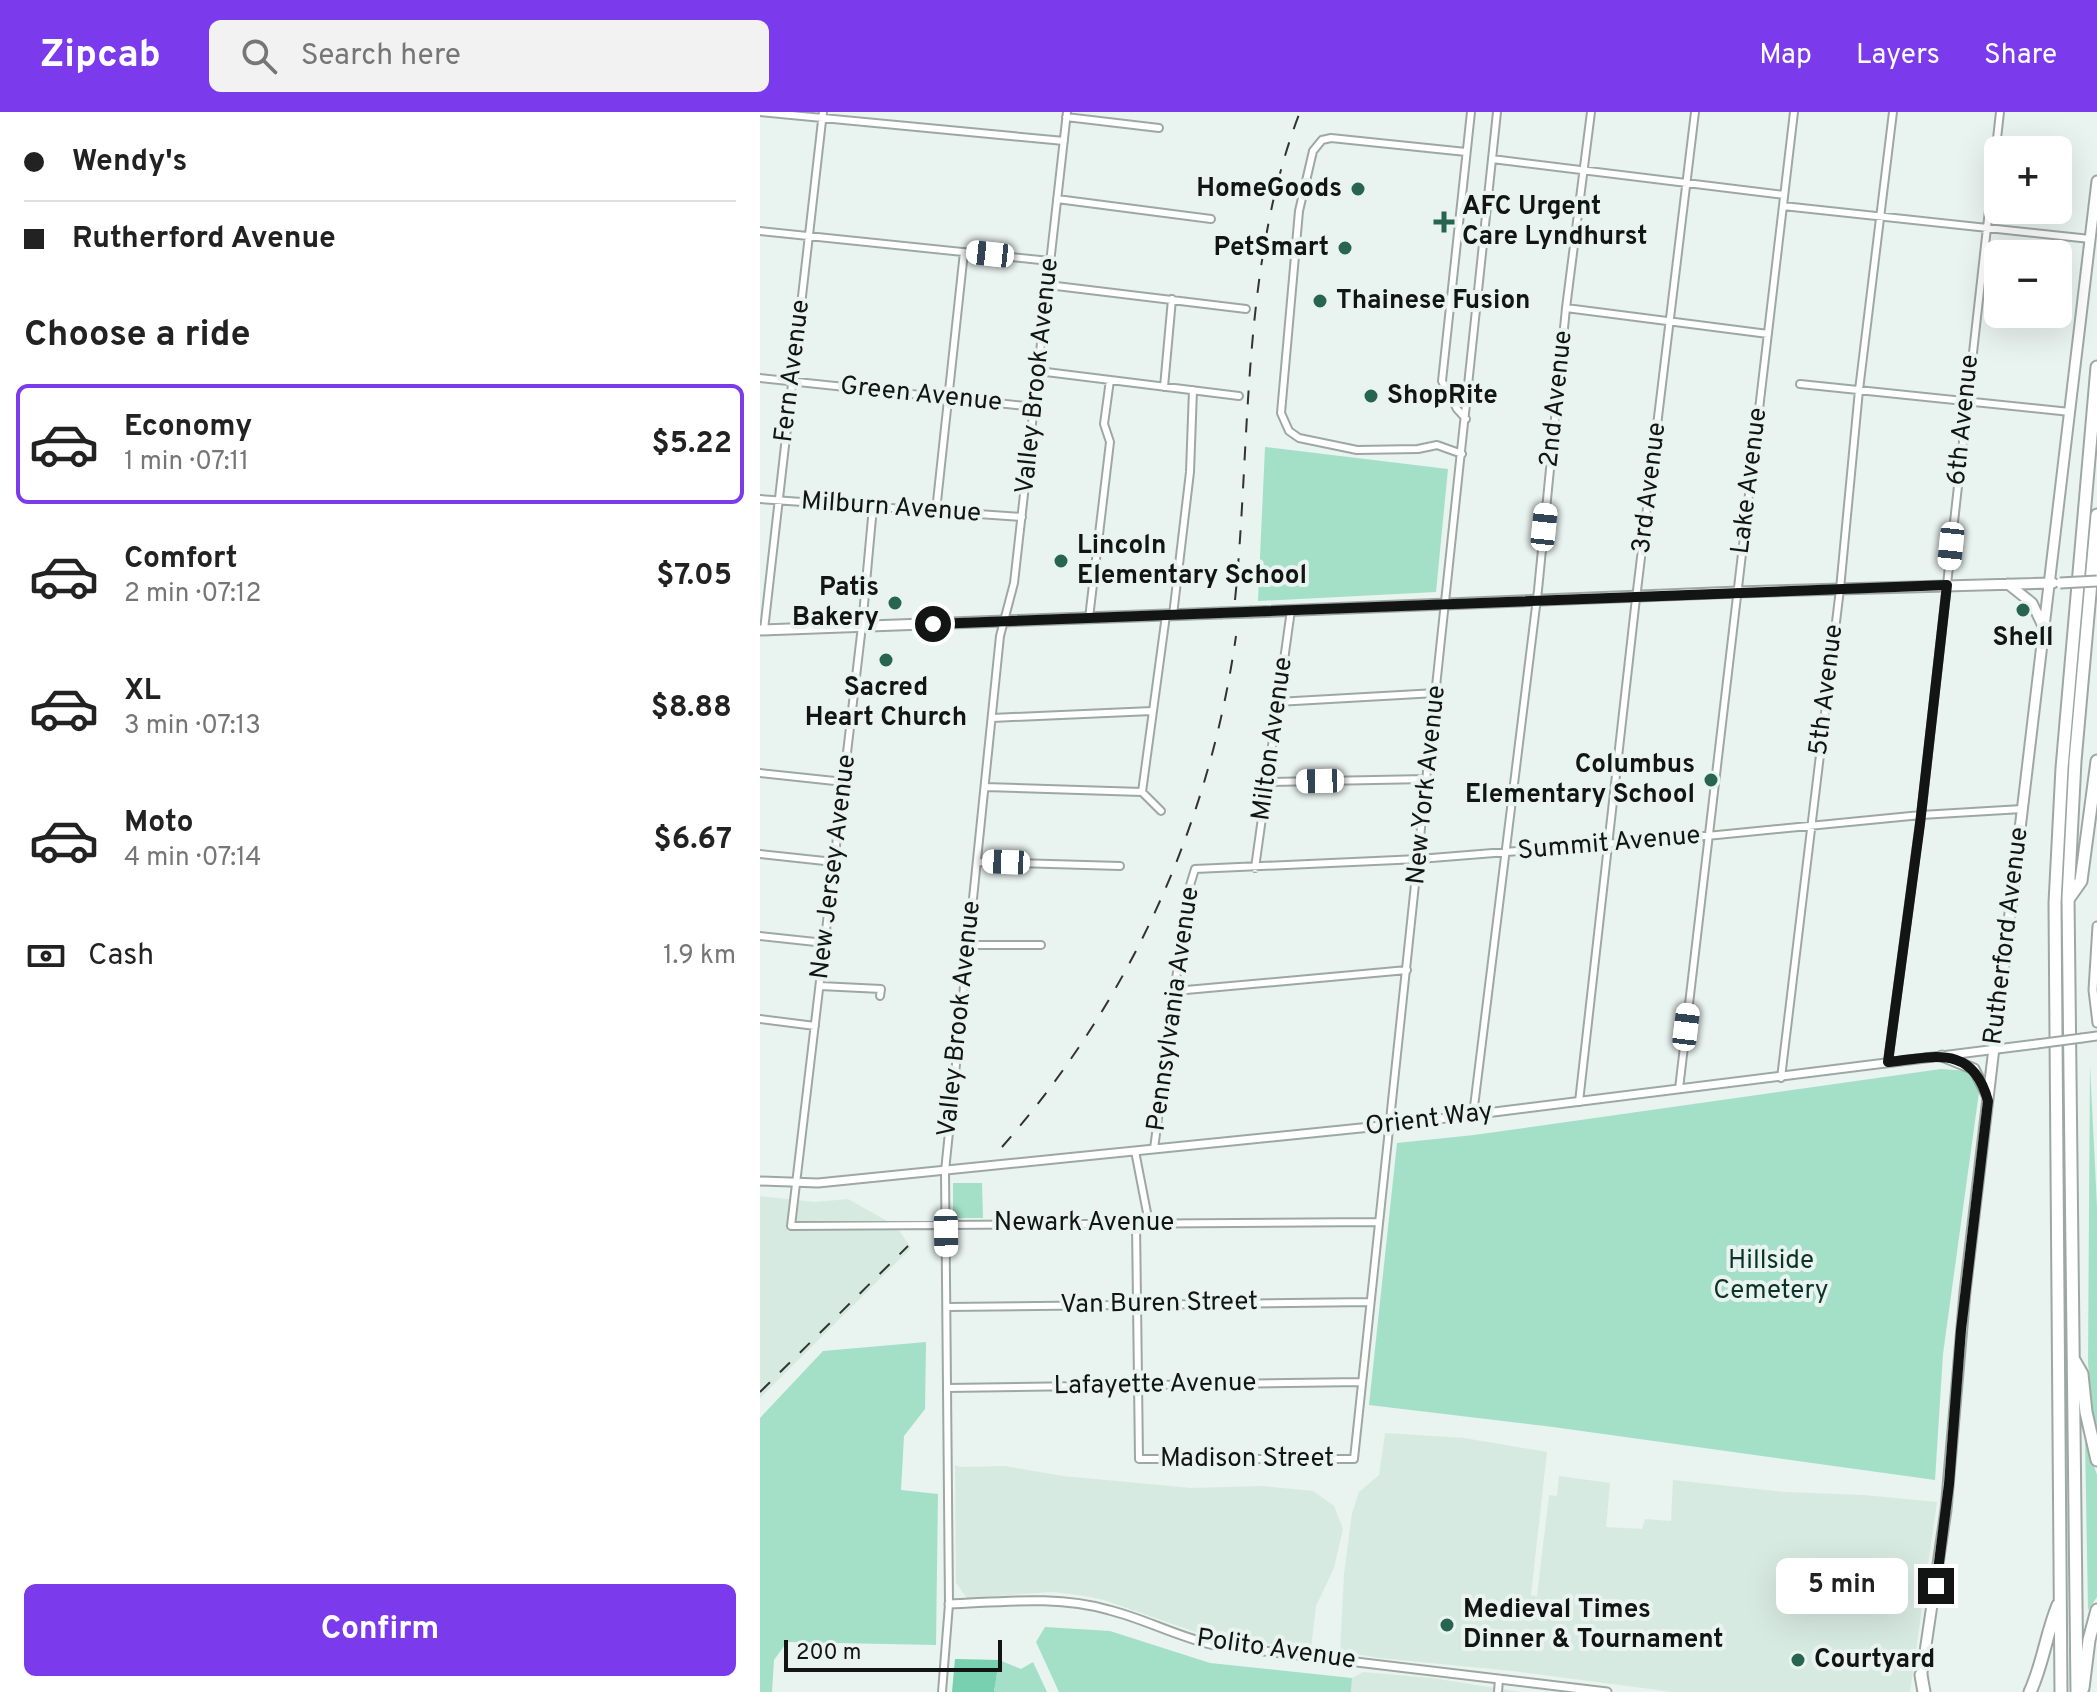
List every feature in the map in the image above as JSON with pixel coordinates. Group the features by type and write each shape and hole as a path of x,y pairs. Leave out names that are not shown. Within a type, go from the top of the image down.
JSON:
{"highway":[{"path":"2061,1692 2055,888 2062,768 2097,367"},
{"path":"2080,1692 2068,898 2075,761 2097,515"},
{"path":"2068,898 2081,881 2097,761"},
{"path":"2073,1359 2082,1374 2086,1412 2097,1460"},
{"path":"2030,1692 2047,1631 2061,1599"},
{"path":"2080,1692 2097,1610"},
{"path":"1921,1675 1922,1692"}],"main road":[{"name":"Rutherford Avenue","path":"1921,1675 1946,1510 1961,1330 2044,629 2055,583 2070,412 2097,181"},
{"path":"762,630 2097,581"},
{"path":"2008,584 2032,603 2044,629"},
{"path":"1942,1056 1974,1069 1988,1101"}],"street":[{"path":"760,112 822,115 1064,141"},
{"path":"1466,419 1442,381 1471,112"},
{"name":"New York Avenue","path":"1354,1459 1497,112"},
{"name":"2nd Avenue","path":"1473,1115 1536,601 1566,308 1591,112"},
{"name":"3rd Avenue","path":"1579,1102 1695,112"},
{"name":"Lake Avenue","path":"1679,1089 1794,112"},
{"name":"5th Avenue","path":"1781,1078 1893,112"},
{"name":"6th Avenue","path":"1888,1062 1921,815 2000,112"},
{"name":"Fern Avenue","path":"762,630 822,115"},
{"path":"1066,115 1159,128"},
{"name":"Valley Brook Avenue","path":"942,1692 949,1604 945,1171 1003,621 1014,583 1066,115"},
{"path":"1462,454 1437,445 1418,449 1357,450 1304,439 1289,431 1281,413 1299,211 1313,151 1318,144 1331,138 1466,152"},
{"path":"1492,159 1784,195"},
{"path":"1057,199 1211,219"},
{"path":"1783,206 2090,239"},
{"path":"760,231 1050,261"},
{"path":"936,511 964,252"},
{"path":"1048,285 1246,309"},
{"path":"1164,387 1172,299"},
{"path":"1566,308 1768,334"},
{"name":"Green Avenue","path":"1038,371 1239,396"},
{"name":"Green Avenue","path":"760,378 1034,407"},
{"path":"1089,618 1110,442 1104,424 1110,380"},
{"path":"1800,384 2070,412"},
{"path":"1142,792 1190,472 1193,390"},
{"name":"Milburn Avenue","path":"760,499 1022,517"},
{"name":"New Jersey Avenue","path":"791,1226 862,626 873,507"},
{"name":"Milton Avenue","path":"1255,868 1291,610"},
{"path":"1277,702 1436,693"},
{"path":"992,718 1152,711"},
{"path":"760,773 844,782"},
{"path":"1266,782 1427,779"},
{"path":"985,787 1142,792 1161,811"},
{"name":"Summit Avenue","path":"1195,869 1419,859 2022,809"},
{"path":"760,854 834,862"},
{"path":"977,862 1120,866"},
{"name":"Pennsylvania Avenue","path":"1154,1149 1187,895 1195,869"},
{"path":"2097,926 2093,990 2097,1023"},
{"path":"760,936 825,943"},
{"path":"968,945 1041,945"},
{"path":"1175,991 1407,970"},
{"path":"820,986 881,989 880,996"},
{"path":"760,1019 815,1026"},
{"name":"Orient Way","path":"760,1181 796,1184 945,1171 1390,1125 2097,1036"},
{"name":"Pennsylvania Avenue","path":"1135,1151 1149,1223"},
{"name":"Newark Avenue","path":"791,1226 1377,1222"},
{"path":"1136,1223 1137,1385"},
{"name":"Van Buren Street","path":"947,1307 1370,1302"},
{"name":"Lafayette Avenue","path":"947,1388 1362,1382"},
{"name":"Madison Street","path":"1137,1385 1139,1459 1354,1459"},
{"name":"Polito Avenue","path":"949,1604 1035,1600 1084,1604 1214,1645 1607,1692"},
{"path":"1498,1692 1499,1679"}],"shaded area":[{"path":"760,1196 815,1202 848,1199 896,1226 911,1248 760,1398"},
{"path":"1385,1433 1464,1438 1547,1452 1531,1595 1537,1596 1549,1495 1557,1496 1559,1476 1610,1483 1606,1527 1642,1529 1645,1519 1671,1521 1673,1480 1785,1492 1937,1502 1910,1692 1673,1692 1340,1651 1344,1574 1352,1513 1359,1492 1379,1475"},
{"path":"955,1465 1005,1466 1063,1476 1191,1488 1261,1486 1313,1491 1334,1506 1343,1529 1334,1568 1316,1606 1311,1649 1204,1635 1085,1596 1053,1592 967,1598 956,1583"},
{"path":"1363,1672 1432,1678 1521,1692 1351,1692 1352,1678"}],"green space":[{"path":"1265,447 1448,469 1436,592 1258,601"},
{"path":"2090,1065 2097,1207 2097,1443 2088,1363"},
{"name":"Hillside Cemetery","path":"1941,1069 1968,1071 1979,1092 1943,1354 1935,1480 1369,1405 1397,1143 1474,1135"},
{"path":"953,1183 982,1183 983,1218 953,1218"},
{"path":"926,1342 925,1409 904,1436 901,1490 938,1494 936,1645 787,1642 774,1660 772,1692 760,1692 760,1418 823,1351"},
{"path":"2085,1439 2097,1475 2097,1597 2088,1610"},
{"path":"1045,1627 1110,1631 1210,1663 1352,1678 1351,1692 1059,1692 1036,1642"},
{"path":"955,1659 999,1660 994,1692 952,1692"},
{"path":"999,1660 1021,1669 1033,1662 1047,1692 994,1692"}],"railway":[{"path":"1235,600 1258,291 1267,230 1281,170 1300,112"},
{"path":"1002,1147 1088,1033 1125,972 1156,909 1184,843 1206,776 1236,636"},
{"path":"760,1392 908,1246"}],"place":[{"name":"HomeGoods","path":"1358,189"},
{"name":"AFC Urgent Care Lyndhurst","path":"1444,222"},
{"name":"PetSmart","path":"1345,248"},
{"name":"Thainese Fusion","path":"1320,301"},
{"name":"ShopRite","path":"1371,396"},
{"name":"Lincoln Elementary School","path":"1061,561"},
{"name":"Patis Bakery","path":"895,603"},
{"name":"Shell","path":"2023,610"},
{"name":"Sacred Heart Church","path":"886,660"},
{"name":"Columbus Elementary School","path":"1711,780"},
{"name":"Medieval Times Dinner & Tournament","path":"1447,1625"},
{"name":"Courtyard","path":"1798,1660"}],"route":[{"path":"933,624 1947,585 1920,824 1888,1062 1942,1056 1971,1066 1979,1074 1988,1101 1961,1330 1949,1484 1936,1586"}]}
